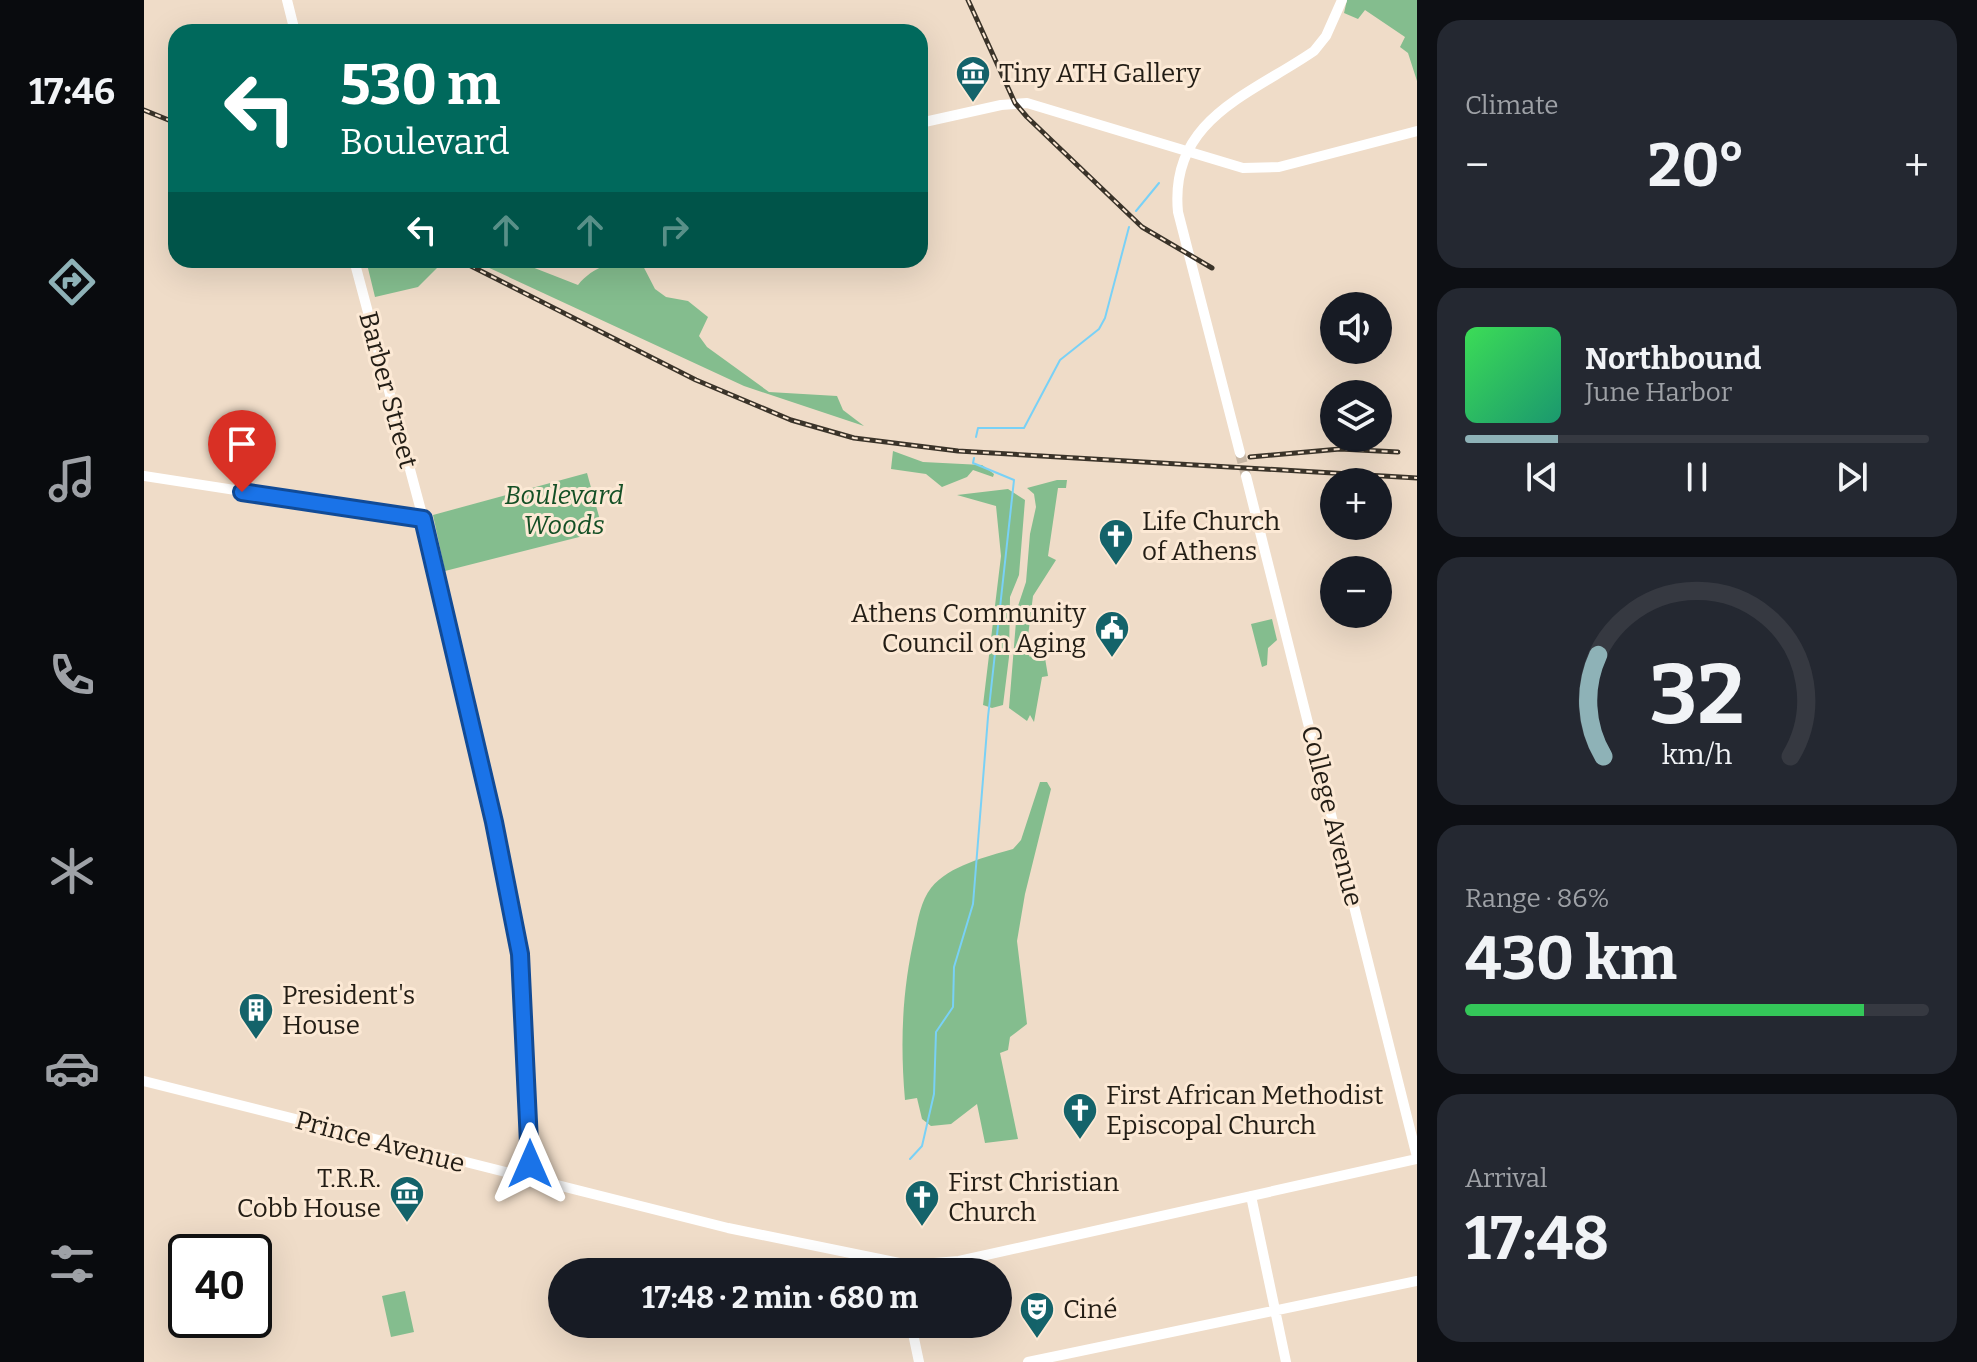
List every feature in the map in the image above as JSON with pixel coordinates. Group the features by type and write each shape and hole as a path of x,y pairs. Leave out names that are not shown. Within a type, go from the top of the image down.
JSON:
{"street":[{"path":"287,0 293,24"},
{"path":"1240,453 1178,212 1179,177 1187,151 1200,128 1314,51 1326,36 1342,0"},
{"path":"928,121 1001,105 1027,103 1243,168 1279,167 1417,131"},
{"name":"Barber Street","path":"356,268 423,519 494,822 520,954 529,1075 530,1180"},
{"path":"144,476 423,519"},
{"name":"College Avenue","path":"1246,476 1417,1158"},
{"name":"Prince Avenue","path":"144,1081 530,1180 856,1258"},
{"name":"Prince Avenue","path":"972,1258 1417,1158"},
{"path":"1251,1196 1286,1362"},
{"path":"1028,1362 1417,1281"},
{"path":"914,1338 919,1362"}],"green space":[{"path":"1347,0 1417,0 1417,81 1408,53 1400,47 1405,37 1365,10 1358,19 1344,13"},
{"path":"368,268 437,268 418,287 375,297"},
{"path":"489,268 534,268 578,285 600,268 644,268 655,289 666,297 688,301 708,317 699,336 707,347 769,392 837,396 843,410 864,426 744,386"},
{"path":"893,451 923,462 982,465 994,474 993,477 973,470 967,477 942,487 926,474 891,469"},
{"name":"Boulevard Woods","path":"587,473 603,531 445,571 433,515"},
{"path":"1067,480 1066,488 1058,488 1048,556 1056,560 1033,596 1028,636 1022,644 1030,657 1037,651 1045,658 1048,676 1042,677 1034,722 1030,715 1027,721 1009,708 1017,609 1026,582 1036,507 1034,494 1027,488"},
{"path":"1008,489 1025,500 1019,575 1010,597 1009,657 1003,705 992,708 983,705 1001,556 996,506 957,495"},
{"path":"1272,619 1277,640 1268,648 1267,665 1262,667 1251,624"},
{"path":"1040,782 1047,782 1051,789 1025,894 1017,941 1027,1024 1010,1037 1008,1050 1000,1053 1018,1139 985,1143 977,1104 951,1124 931,1126 922,1119 917,1098 905,1100 903,1037 907,976 920,910 931,888 958,868 1013,849 1021,840"},
{"path":"405,1291 414,1332 391,1337 382,1296"}],"waterway":[{"path":"1136,211 1159,183"},
{"path":"976,437 978,428 1024,428 1060,360 1099,329 1105,318 1129,227"},
{"path":"910,1159 922,1146 934,1094 936,1032 953,1007 954,967 973,904 988,717 1014,480 973,463 974,458"}],"tunnel":[{"path":"1240,453 1246,476"}],"railway":[{"path":"968,0 1015,103 1027,117 1142,227 1212,268"},
{"path":"144,110 168,120"},
{"path":"475,268 696,380 791,420 854,438 958,451 1417,478"},
{"path":"1250,457 1340,449 1398,452"}],"place":[{"name":"Tiny ATH Gallery","path":"973,104"},
{"name":"Life Church of Athens","path":"1116,567"},
{"name":"Athens Community Council on Aging","path":"1112,659"},
{"name":"President's House","path":"256,1041"},
{"name":"First African Methodist Episcopal Church","path":"1080,1141"},
{"name":"T.R.R. Cobb House","path":"407,1224"},
{"name":"First Christian Church","path":"922,1228"},
{"name":"Ciné","path":"1037,1340"}],"route":[{"path":"242,492 423,519 494,822 520,954 527,1049 530,1164"}]}
